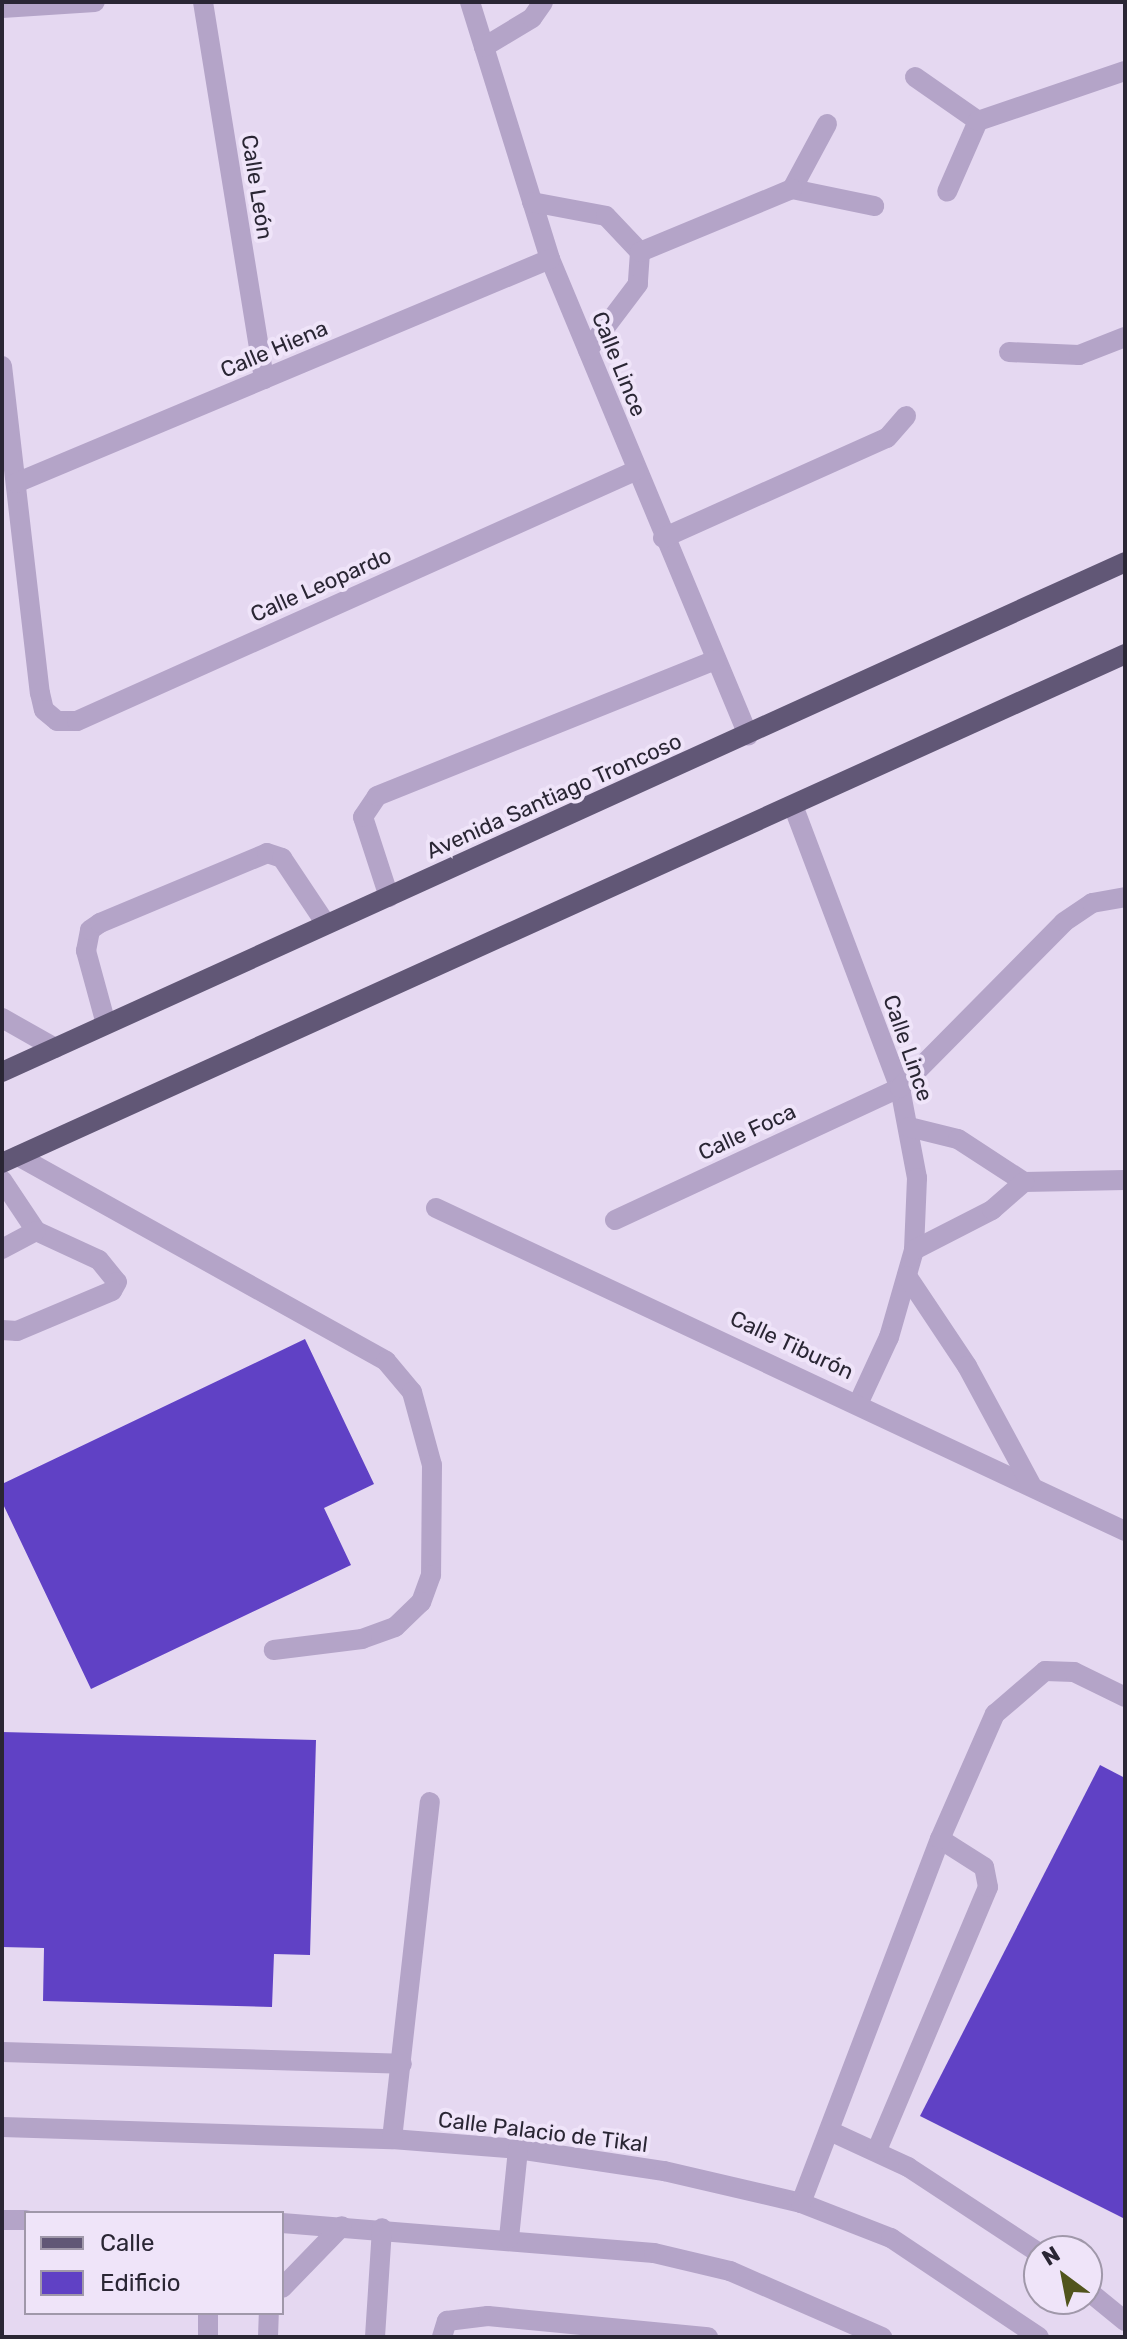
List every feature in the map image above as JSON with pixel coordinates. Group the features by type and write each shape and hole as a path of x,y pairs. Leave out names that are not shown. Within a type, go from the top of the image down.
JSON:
{"main road":[{"name":"Avenida Santiago Troncoso","path":"2,1072 1125,562"},
{"path":"10,1159 794,808 1125,654"}],"street":[{"path":"2,8 95,2"},
{"name":"Calle León","path":"203,2 264,379"},
{"name":"Calle Lince","path":"470,2 550,259 635,471 748,735"},
{"path":"484,47 532,18 543,2"},
{"path":"947,192 978,121 1125,71"},
{"path":"915,77 978,121"},
{"path":"792,189 827,124"},
{"path":"640,252 792,189 874,206"},
{"path":"532,202 606,216 640,252 638,284 588,350"},
{"name":"Calle Hiena","path":"16,483 550,259"},
{"path":"1009,352 1079,355 1125,337"},
{"path":"2,366 16,483"},
{"path":"663,538 887,438 906,416"},
{"name":"Calle Leopardo","path":"16,483 44,710 57,721 77,721 635,471"},
{"path":"389,897 363,817 377,796 715,660"},
{"name":"Calle Lince","path":"794,808 900,1088 917,1178 914,1250 859,1402"},
{"path":"106,1024 86,951 90,930 100,923 267,853 282,858 326,924"},
{"path":"900,1088 1064,922 1092,903 1125,897"},
{"path":"2,1018 55,1048"},
{"name":"Calle Foca","path":"615,1220 900,1088"},
{"path":"909,1127 958,1139 1024,1182 1125,1180"},
{"path":"10,1159 386,1361 412,1392 432,1465 431,1575 421,1602 395,1627 362,1639 274,1650"},
{"path":"2,1180 36,1231 99,1260 114,1275 117,1287 17,1331 2,1330"},
{"path":"914,1250 992,1210 1024,1182"},
{"name":"Calle Tiburón","path":"436,1208 859,1402 1125,1531"},
{"path":"2,1249 36,1231"},
{"path":"907,1276 967,1366 1032,1486"},
{"path":"801,2203 832,2132 940,1839 995,1714 1017,1688 1045,1671 1074,1672 1125,1697"},
{"path":"392,2139 430,1802"},
{"path":"877,2150 988,1887 984,1867 940,1839"},
{"path":"2,2052 402,2064"},
{"name":"Calle Palacio de Tikal","path":"2,2127 392,2139 518,2149 664,2171 801,2203 891,2238 964,2281 1039,2337"},
{"path":"832,2132 877,2150 1023,2243"},
{"path":"509,2238 518,2149"},
{"path":"2,2220 24,2220"},
{"path":"284,2223 509,2238 654,2253 730,2271 882,2337"},
{"path":"284,2286 342,2226"},
{"path":"375,2337 382,2228"},
{"path":"1103,2303 1125,2321"},
{"path":"208,2315 208,2337"},
{"path":"268,2337 269,2315"},
{"path":"442,2337 447,2321 488,2316 668,2328 708,2337"}],"building":[{"path":"305,1339 374,1484 324,1508 351,1565 91,1689 2,1502 2,1484"},
{"path":"2,1732 316,1740 310,1955 274,1954 272,2007 43,2001 44,1948 2,1947"},
{"path":"1100,1765 1125,1778 1125,2219 920,2116"}]}
